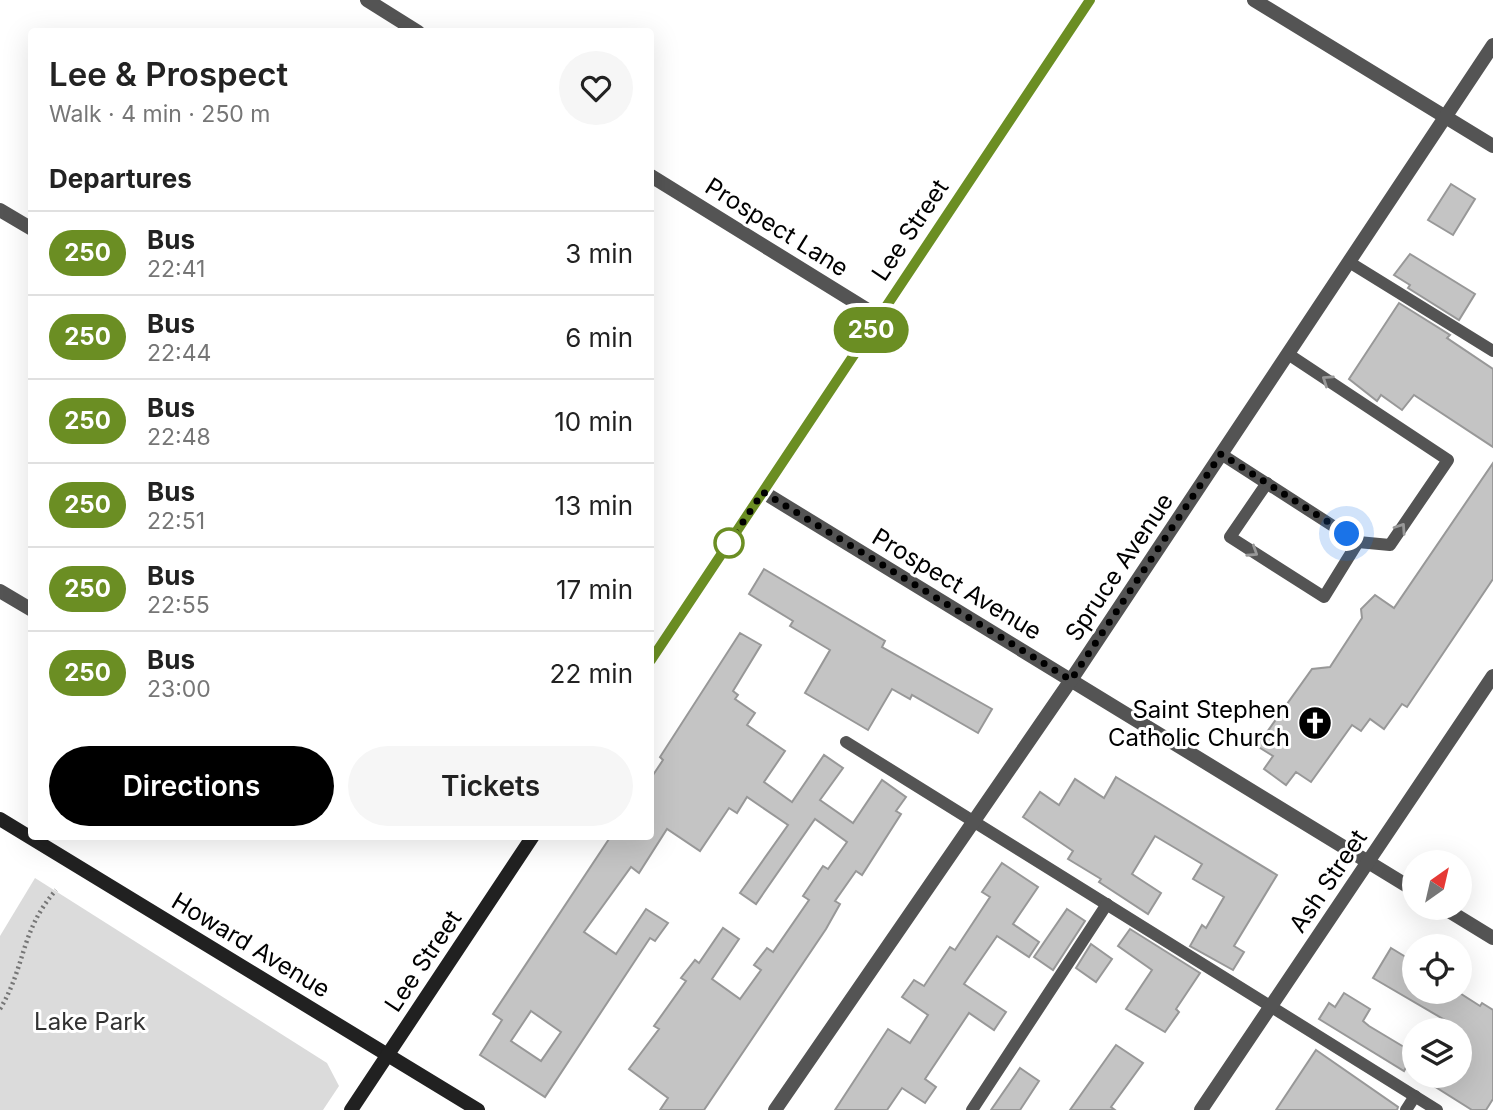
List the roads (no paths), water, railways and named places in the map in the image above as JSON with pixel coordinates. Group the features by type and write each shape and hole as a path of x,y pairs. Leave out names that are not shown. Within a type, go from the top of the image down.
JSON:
{"main road":[{"name":"Lee Street","path":"654,656 1090,0"},
{"name":"Howard Avenue","path":"0,819 28,832"},
{"name":"Lee Street","path":"352,1110 530,840"},
{"name":"Howard Avenue","path":"47,841 478,1110"}],"street":[{"path":"367,0 412,28"},
{"path":"1255,0 1493,146"},
{"name":"Spruce Avenue","path":"775,1110 972,820 1071,680 1493,45"},
{"name":"Prospect Lane","path":"654,178 879,317"},
{"path":"0,210 28,227"},
{"name":"Prospect Avenue","path":"763,492 1402,883"},
{"path":"0,591 28,608"},
{"name":"Ash Street","path":"1201,1110 1493,676"},
{"path":"1464,920 1493,938"}],"lane":[{"path":"1349,262 1493,351"},
{"path":"1221,454 1359,542 1390,545 1448,460 1288,354"},
{"path":"1267,483 1230,537 1324,597 1359,542"},
{"path":"846,742 1437,1110"},
{"path":"972,1110 1107,904"},
{"path":"1406,1110 1415,1096"}],"place":[{"name":"Saint Stephen Catholic Church","path":"1315,723"}],"park label":[{"name":"Lake Park","path":"90,1021"}]}
